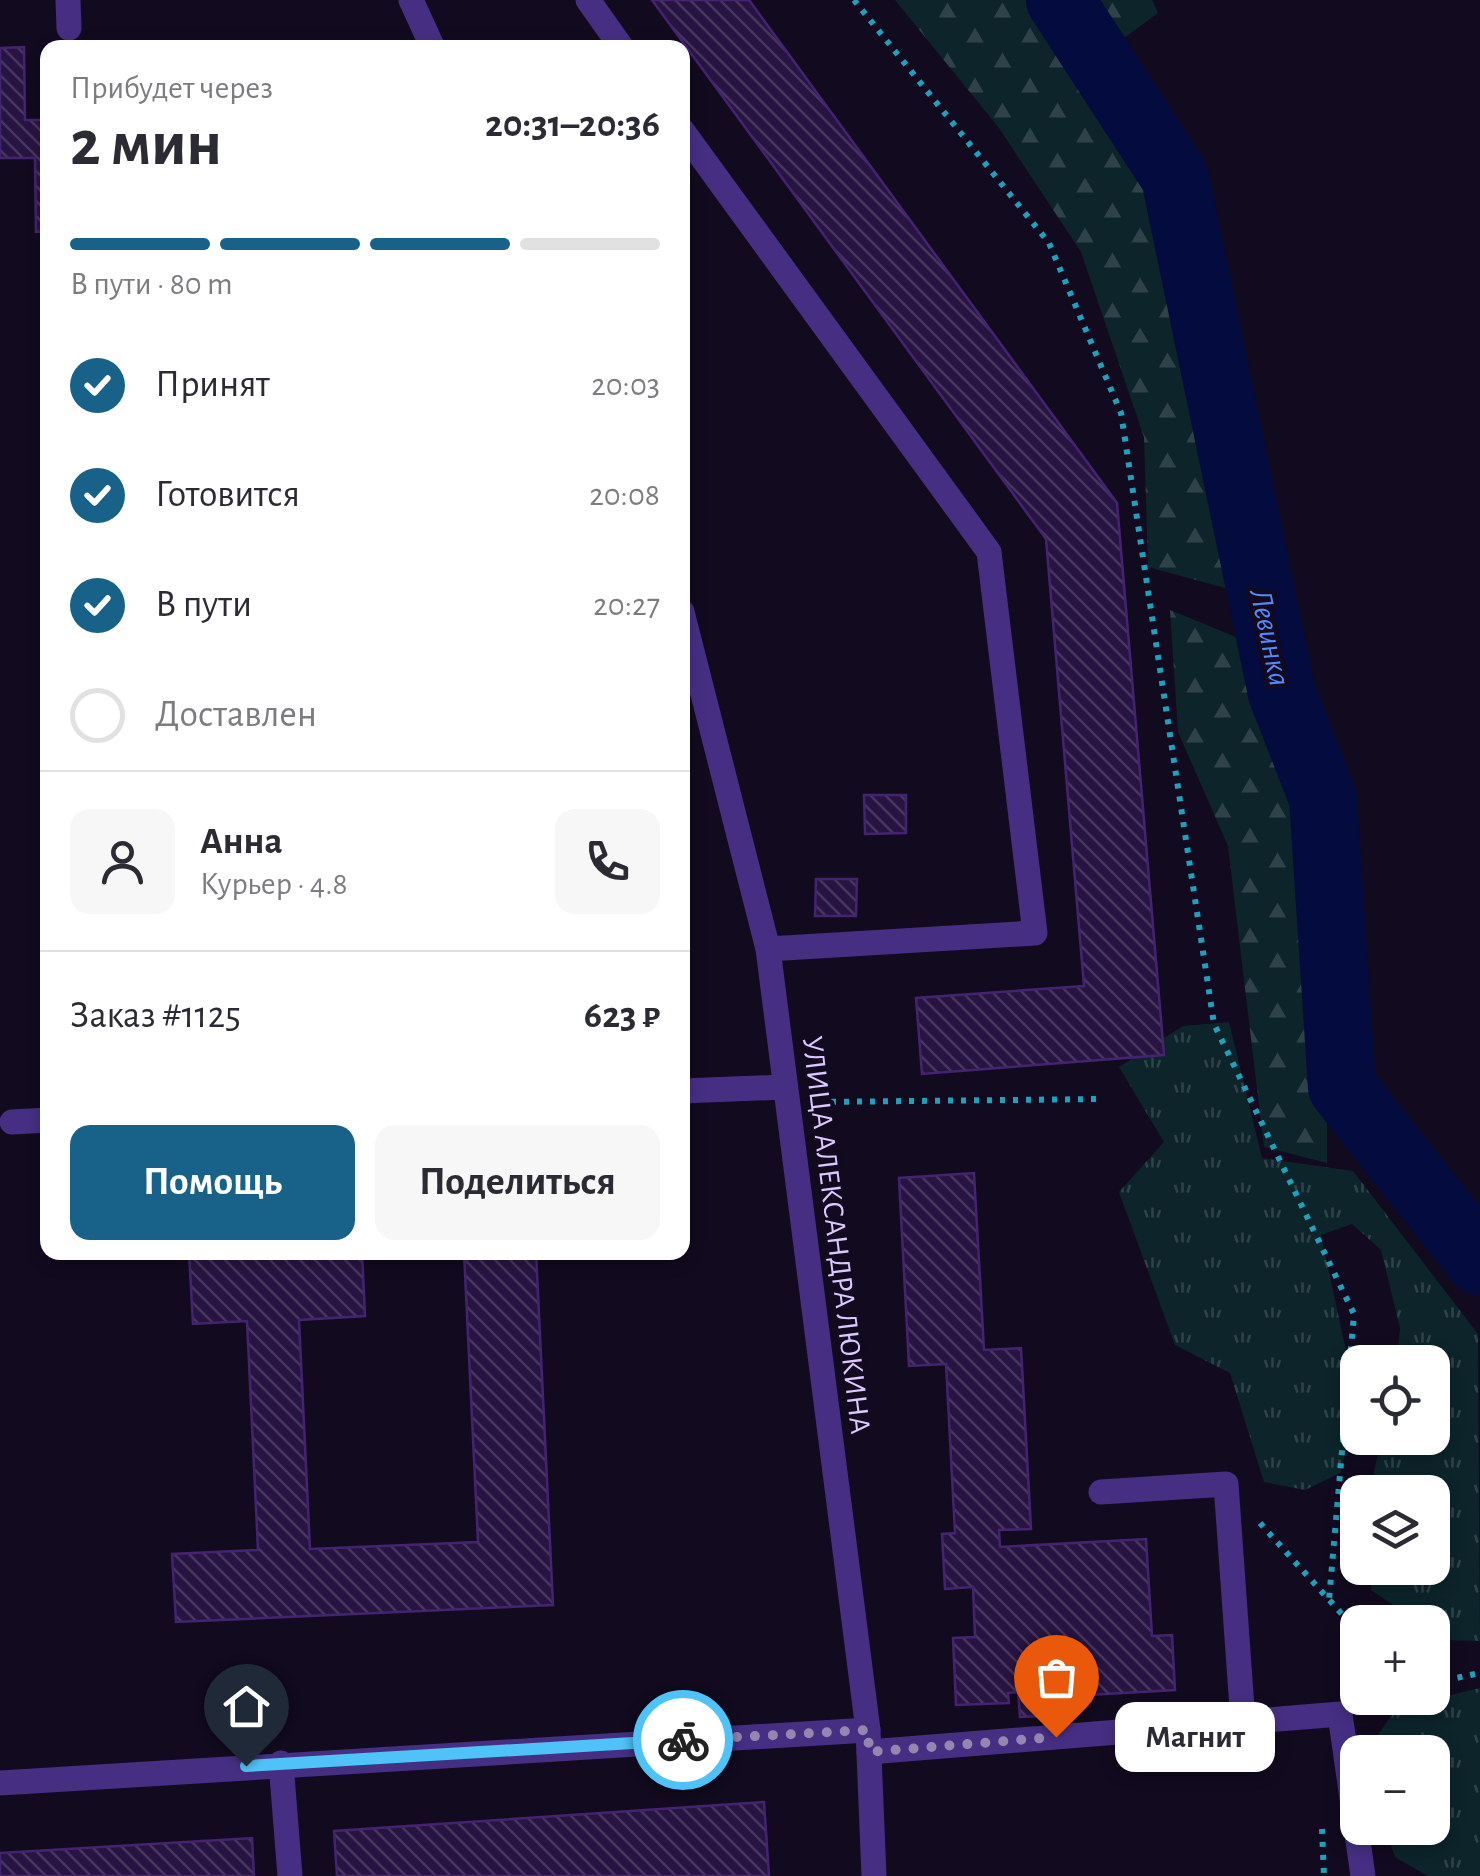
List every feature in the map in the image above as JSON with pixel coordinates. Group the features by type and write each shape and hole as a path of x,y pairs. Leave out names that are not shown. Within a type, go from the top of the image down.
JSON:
{"street":[{"path":"68,0 69,28"},
{"path":"411,0 429,40"},
{"path":"588,0 616,40"},
{"path":"690,141 989,552 1035,932 768,949"},
{"name":"УЛИЦА АЛЕКСАНДРА ЛЮКИНА","path":"690,643 768,949 868,1741 874,1876"},
{"path":"690,1091 786,1095"},
{"path":"12,1122 40,1120"},
{"path":"1102,1492 1226,1484 1242,1722"},
{"path":"0,1783 281,1763 868,1741 1340,1714 1363,1876"},
{"path":"281,1763 290,1876"}],"path":[{"path":"854,0 1049,244 1121,413 1214,1024 1354,1314 1328,1600"},
{"path":"786,1095 1102,1098"},
{"path":"1226,1484 1340,1613"},
{"path":"1450,1679 1480,1673"}],"green space":[{"path":"895,0 1039,0 1160,181 1231,556 1229,589 1148,567 1144,437 1081,252 999,128"},
{"path":"1086,0 1152,0 1158,13 1112,47"},
{"path":"1170,610 1253,644 1307,809 1327,1096 1327,1163 1264,1147 1228,846 1178,732"},
{"path":"1229,1022 1262,1158 1353,1171 1478,1334 1480,1641 1450,1640 1450,1605 1393,1605 1371,1590 1371,1585 1450,1585 1450,1475 1374,1475 1378,1455 1450,1455 1450,1345 1398,1345 1400,1328 1381,1250 1352,1224 1321,1235 1345,1345 1340,1345 1340,1455 1345,1455 1340,1473 1305,1490 1264,1482 1230,1373 1175,1345 1119,1192 1164,1142 1119,1067 1183,1026"},
{"path":"1480,1688 1480,1876 1428,1876 1395,1857 1391,1845 1450,1845 1450,1735 1378,1735 1392,1715 1450,1715 1450,1695"}],"building":[{"path":"652,0 749,0 1117,503 1164,1055 922,1074 916,998 1084,986 1046,539 690,52 690,40 681,40"},
{"path":"24,47 25,120 40,120 40,232 36,232 35,158 0,158 0,48"},
{"path":"864,795 906,795 906,833 865,834"},
{"path":"816,879 857,879 856,916 815,916"},
{"path":"974,1173 984,1350 1021,1348 1031,1529 999,1530 1000,1547 1146,1539 1152,1636 1172,1635 1175,1690 1054,1697 1054,1690 1041,1690 1043,1716 1020,1717 1018,1692 1008,1693 1009,1703 956,1705 953,1638 975,1637 973,1587 945,1589 942,1534 955,1533 946,1364 909,1366 899,1178"},
{"path":"189,1260 362,1260 365,1316 299,1320 310,1549 478,1542 464,1260 536,1260 553,1605 176,1622 172,1554 258,1550 247,1321 193,1324"},
{"path":"764,1802 769,1876 337,1876 334,1831"},
{"path":"252,1838 254,1876 0,1876 0,1853"}],"waterway":[{"name":"Левинка","path":"1060,0 1175,177 1282,693 1323,798 1342,1087 1480,1261"}],"way so far":[{"path":"683,1740 868,1730 869,1752 1056,1737"}],"place":[{"name":"Магнит","path":"1056,1737"}],"route":[{"path":"246,1766 683,1740"}]}
